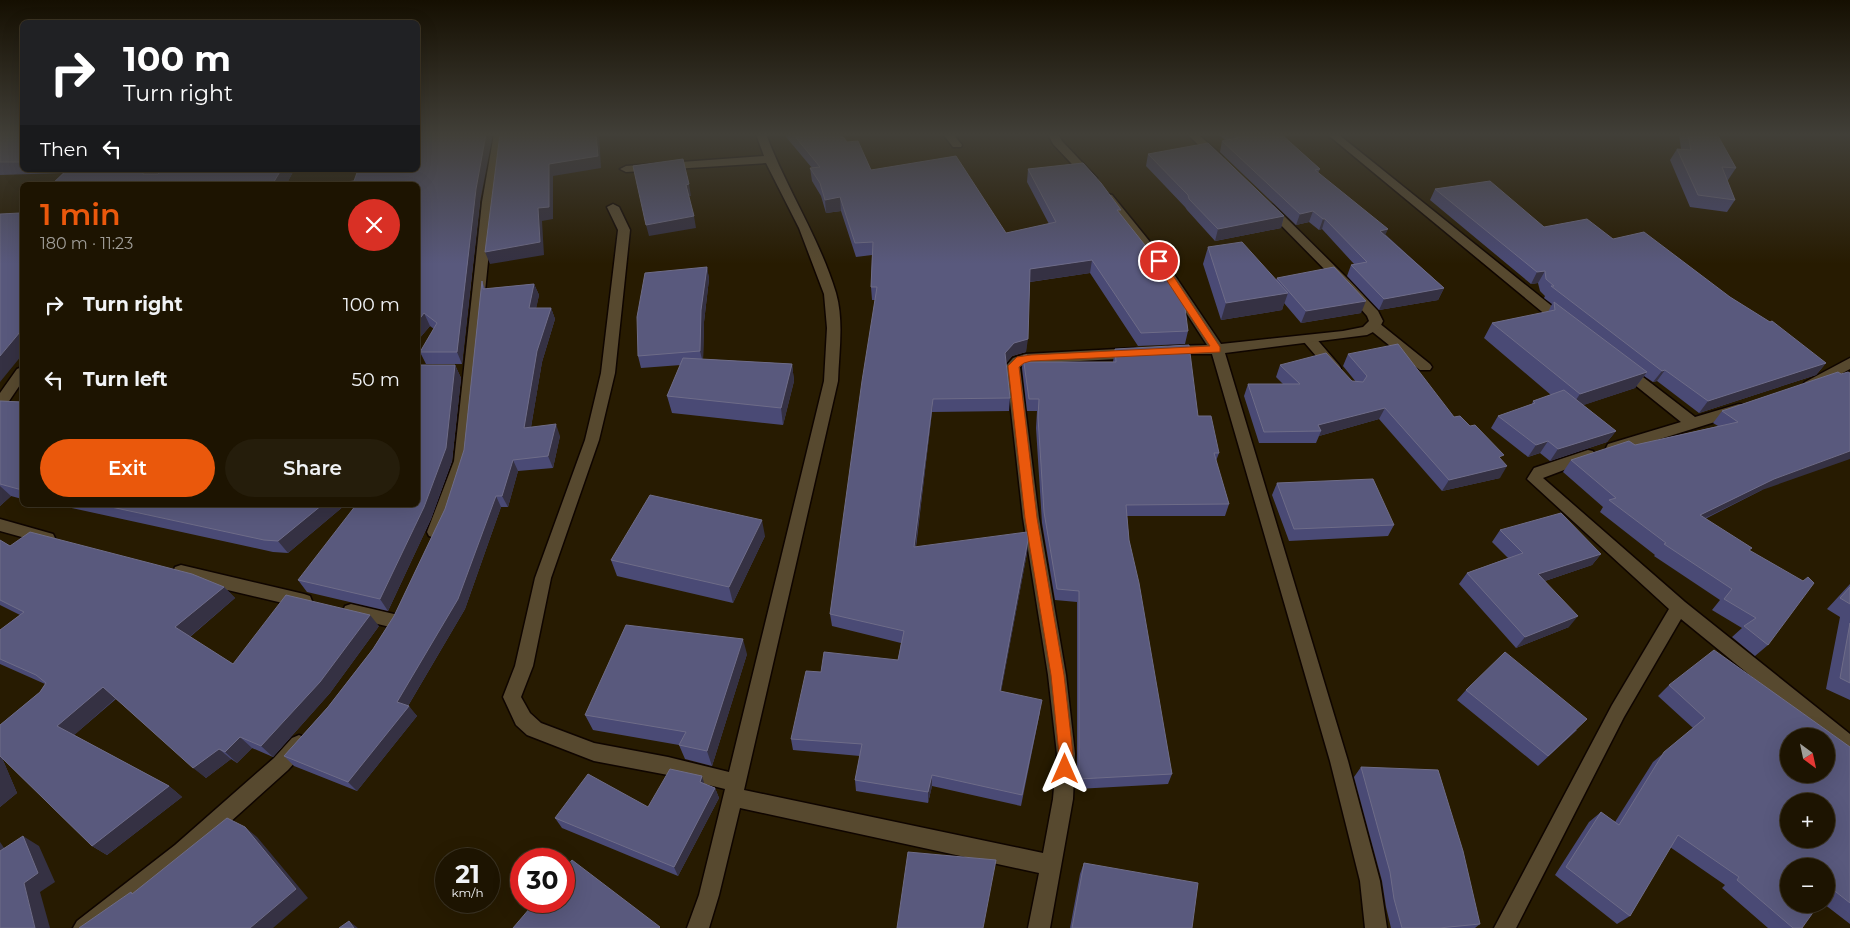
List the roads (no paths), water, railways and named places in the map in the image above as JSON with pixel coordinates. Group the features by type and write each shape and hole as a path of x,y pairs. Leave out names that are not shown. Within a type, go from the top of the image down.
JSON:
{"street":[{"path":"429,545 461,461 492,177"},
{"path":"698,928 734,790 831,381 834,328 830,294 804,228 779,177"},
{"path":"1091,177 1159,261 1217,349 1339,761 1370,881 1376,928"},
{"path":"1385,177 1576,333"},
{"path":"1039,928 1063,799 1066,754 1058,675 1031,518 1013,366 1021,360 1031,358 1217,349 1309,340 1367,331 1374,326 1376,321 1373,314 1346,283 1259,196"},
{"path":"613,207 624,230 608,373 592,440 542,578 524,666 512,697 523,718 534,730 594,752 668,766 734,790 1051,865"},
{"path":"1374,326 1425,367"},
{"path":"1309,340 1340,375"},
{"path":"1799,388 1817,382 1850,362"},
{"path":"1615,363 1693,423"},
{"path":"452,371 470,371"},
{"path":"0,404 20,375"},
{"path":"1755,404 1539,472 1535,479 1679,607 1850,745"},
{"path":"0,525 62,542"},
{"path":"164,568 317,604"},
{"path":"383,637 394,621 401,604"},
{"path":"1505,928 1618,711 1679,607"},
{"path":"336,608 394,621"},
{"path":"84,928 182,852 281,764 311,730"}]}
